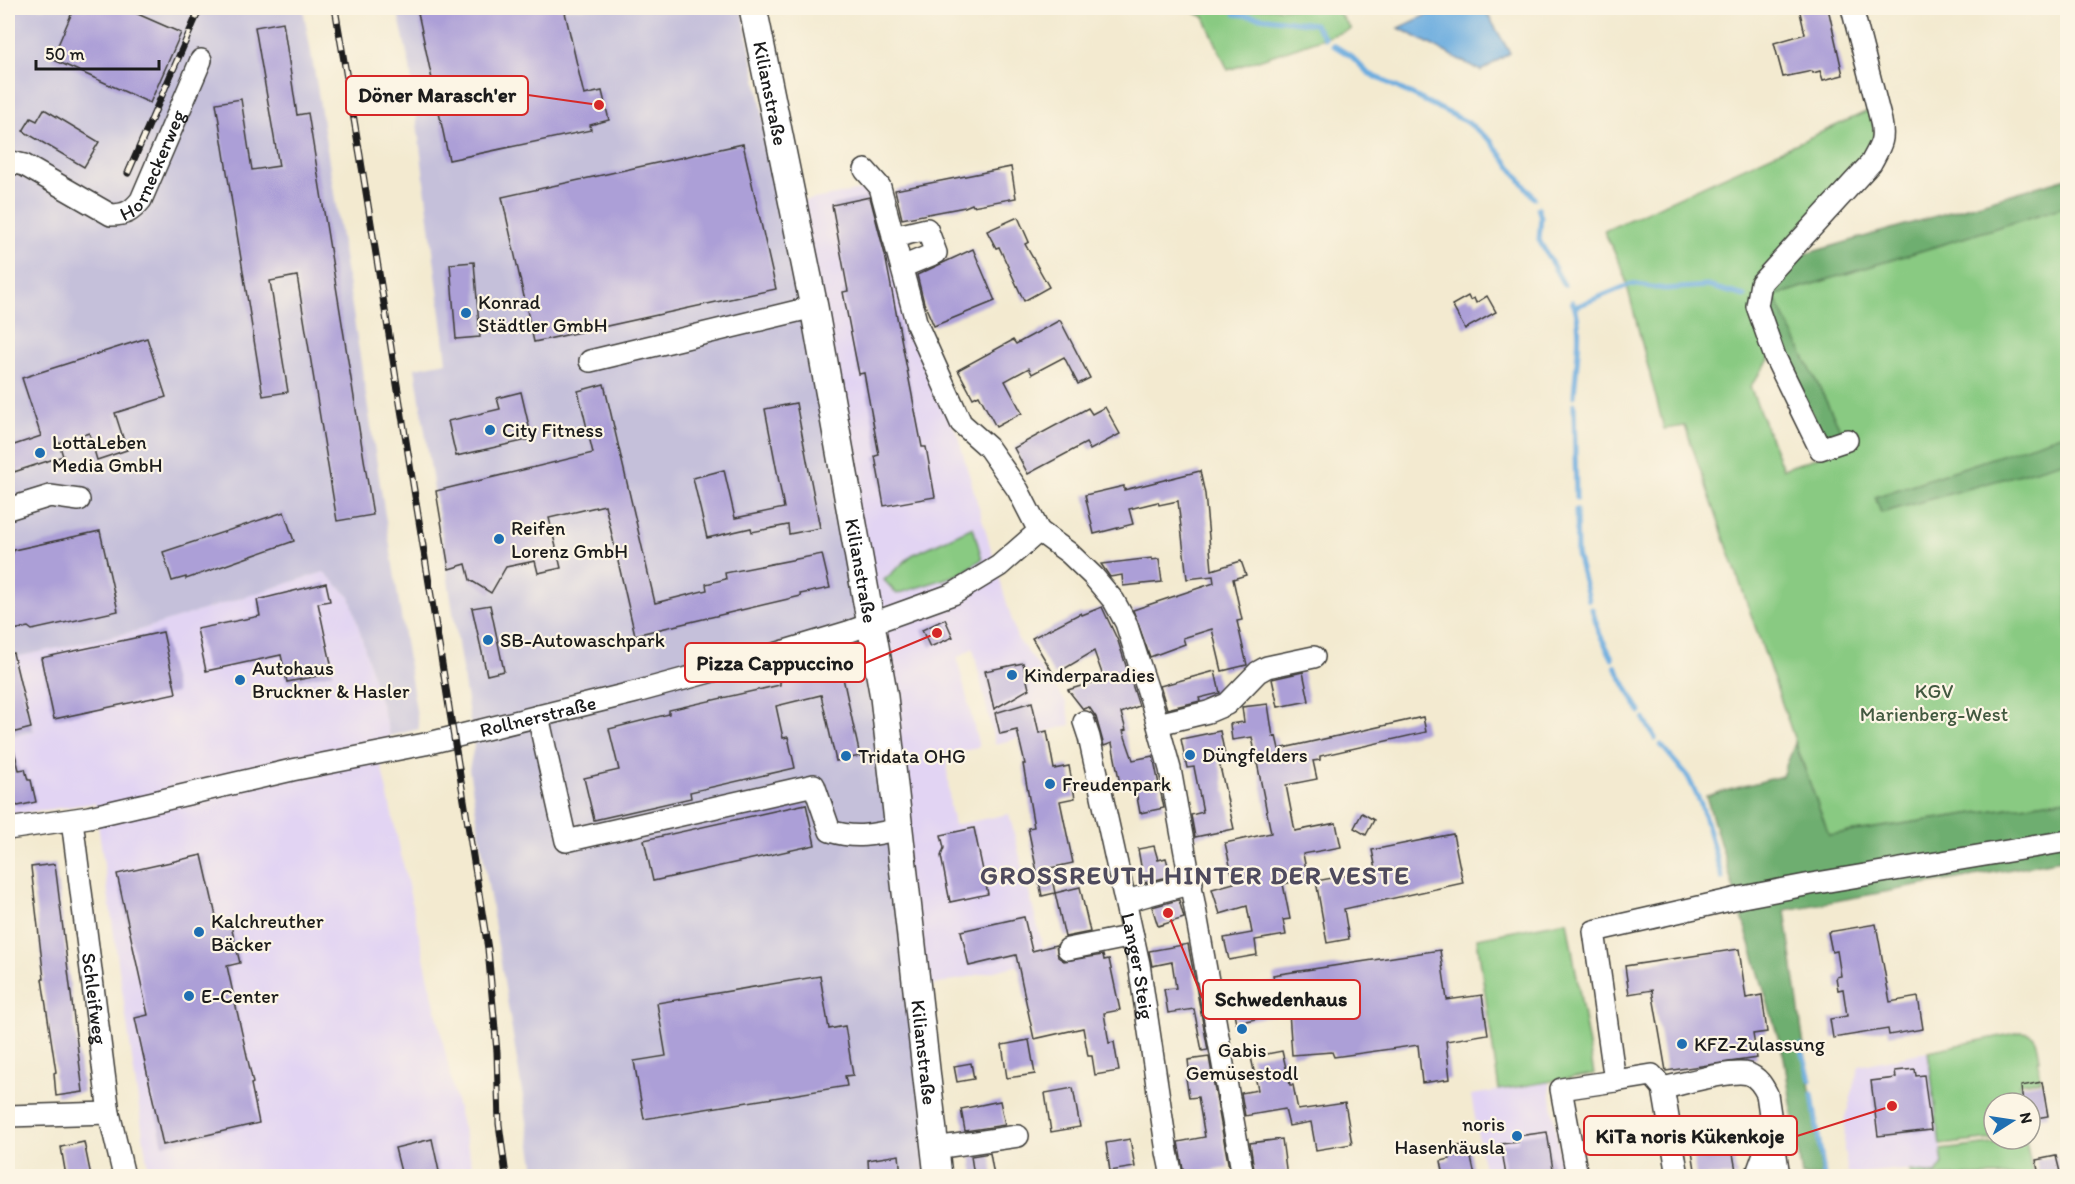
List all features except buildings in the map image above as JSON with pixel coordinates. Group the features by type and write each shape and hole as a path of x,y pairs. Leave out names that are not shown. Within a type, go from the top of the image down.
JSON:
{"main road":[{"name":"Kilianstraße","path":"753,8 814,307 872,624 889,736 938,1176"}],"street":[{"path":"1846,440 1820,449 1775,357 1757,306 1761,283 1871,163 1882,143 1884,135 1852,8"},
{"name":"Horneckerweg","path":"8,164 11,162 24,165 111,215 122,215 131,211 141,200 201,60"},
{"path":"865,170 880,187 917,325 961,423 988,447 1018,490 1039,531 1069,553 1094,576 1114,601 1126,623 1170,769 1244,1176"},
{"path":"894,237 927,229 936,253 902,267"},
{"path":"590,361 814,307"},
{"path":"8,509 50,496 79,500"},
{"name":"Rollnerstraße","path":"8,829 72,820 317,765 396,750 538,717 768,656 872,624 953,594 999,566 1039,531"},
{"path":"1158,724 1208,712 1227,704 1258,672 1267,667 1314,657"},
{"path":"538,717 566,841 814,785 830,831 848,837 874,835 899,829"},
{"name":"Langer Steig","path":"1084,722 1133,936 1172,1176"},
{"name":"Schleifweg","path":"72,820 109,1113 124,1176"},
{"path":"1615,1081 1594,931 1811,884 2067,841"},
{"path":"1126,901 1192,884"},
{"path":"1068,949 1133,936"},
{"path":"1663,1088 1731,1074 1750,1075 1761,1083 1767,1094 1779,1176"},
{"path":"1577,1176 1561,1089 1652,1075 1663,1088 1678,1176"},
{"path":"8,1116 109,1113"},
{"path":"1756,1176 1772,1131"},
{"path":"936,1148 1018,1136"}],"shaded area":[{"path":"8,8 303,8 419,729 390,736 350,597 324,572 136,631 16,657 34,731 8,737"},
{"path":"397,8 742,8 870,652 940,1176 536,1176 469,769 474,746 415,368 447,362 410,67"},
{"path":"876,187 897,287 959,440 1017,638 1066,702 1071,725 995,744 973,648 957,658 979,747 946,756 954,825 1009,814 1046,959 925,987 788,204"},
{"path":"324,572 350,597 390,736 381,765 475,1176 149,1176 95,803 8,815 8,737 34,731 16,657 136,631"},
{"path":"1928,1051 1943,1164 1936,1174 1893,1170 1848,1174 1844,1149 1845,1121 1859,1066"},
{"name":"noris Hasenhäusla","path":"1549,1082 1562,1176 1485,1176 1471,1095"}],"green space":[{"path":"1185,8 1335,8 1351,29 1228,70 1204,17"},
{"name":"KGV Marienberg-West","path":"1870,110 1877,142 1771,263 1769,360 1750,387 1783,469 1827,454 1847,444 1773,296 2067,206 2067,799 1828,835 1685,426 1664,429 1623,270 1604,231"},
{"path":"2067,178 2067,206 1774,296 1841,431 1824,439 1766,322 1765,294 1788,259"},
{"path":"2067,433 2067,461 1881,513 1875,497"},
{"path":"973,527 982,559 960,574 897,594 884,580 912,555"},
{"path":"1795,743 1829,835 2067,799 2067,859 1785,910 1822,1176 1802,1176 1784,1057 1706,796 1782,776"},
{"path":"1567,921 1594,1074 1499,1090 1477,938"},
{"path":"2021,1032 2031,1034 2039,1050 2041,1080 2020,1083 2021,1091 1982,1091 1982,1140 1940,1145 1928,1051"},
{"path":"1982,1145 1982,1151 2028,1151 2033,1176 1911,1176 1910,1171 1936,1174 1943,1164 1941,1150"}],"water":[{"path":"1441,8 1484,8 1510,53 1481,71 1399,28"}],"waterway":[{"path":"1235,14 1314,24 1325,38"},
{"path":"1333,45 1351,56 1368,73 1467,122 1491,141 1534,198"},
{"path":"1538,208 1541,217 1539,240 1564,285"},
{"path":"1575,307 1631,284 1665,289 1707,286 1745,296"},
{"path":"1572,302 1576,311 1579,334 1574,396"},
{"path":"1574,404 1576,498"},
{"path":"1576,510 1577,554 1589,600"},
{"path":"1592,609 1599,633 1612,658"},
{"path":"1615,666 1640,712"},
{"path":"1644,719 1655,738"},
{"path":"1661,745 1688,777 1701,804 1722,878"},
{"path":"1801,1046 1810,1080"},
{"path":"1812,1094 1824,1176"}],"railway":[{"path":"128,173 200,8"},
{"path":"335,8 488,949 497,1052 499,1124 506,1176"}],"place":[{"name":"Döner Marasch'er","path":"599,105"},
{"name":"Konrad Städtler GmbH","path":"466,313"},
{"name":"City Fitness","path":"490,430"},
{"name":"LottaLeben Media GmbH","path":"40,453"},
{"name":"Reifen Lorenz GmbH","path":"499,539"},
{"name":"Pizza Cappuccino","path":"937,633"},
{"name":"SB-Autowaschpark","path":"488,640"},
{"name":"Kinderparadies","path":"1012,675"},
{"name":"Autohaus Bruckner & Hasler","path":"240,680"},
{"name":"Düngfelders","path":"1190,755"},
{"name":"Tridata OHG","path":"846,756"},
{"name":"Freudenpark","path":"1050,784"},
{"name":"Schwedenhaus","path":"1168,913"},
{"name":"Kalchreuther Bäcker","path":"199,932"},
{"name":"E-Center","path":"189,996"},
{"name":"Gabis Gemüsestodl","path":"1242,1029"},
{"name":"KFZ-Zulassung","path":"1682,1044"},
{"name":"KiTa noris Kükenkoje","path":"1892,1106"},
{"name":"noris Hasenhäusla","path":"1517,1136"}],"district":[{"name":"GROSSREUTH HINTER DER VESTE","path":"1195,875"}]}
